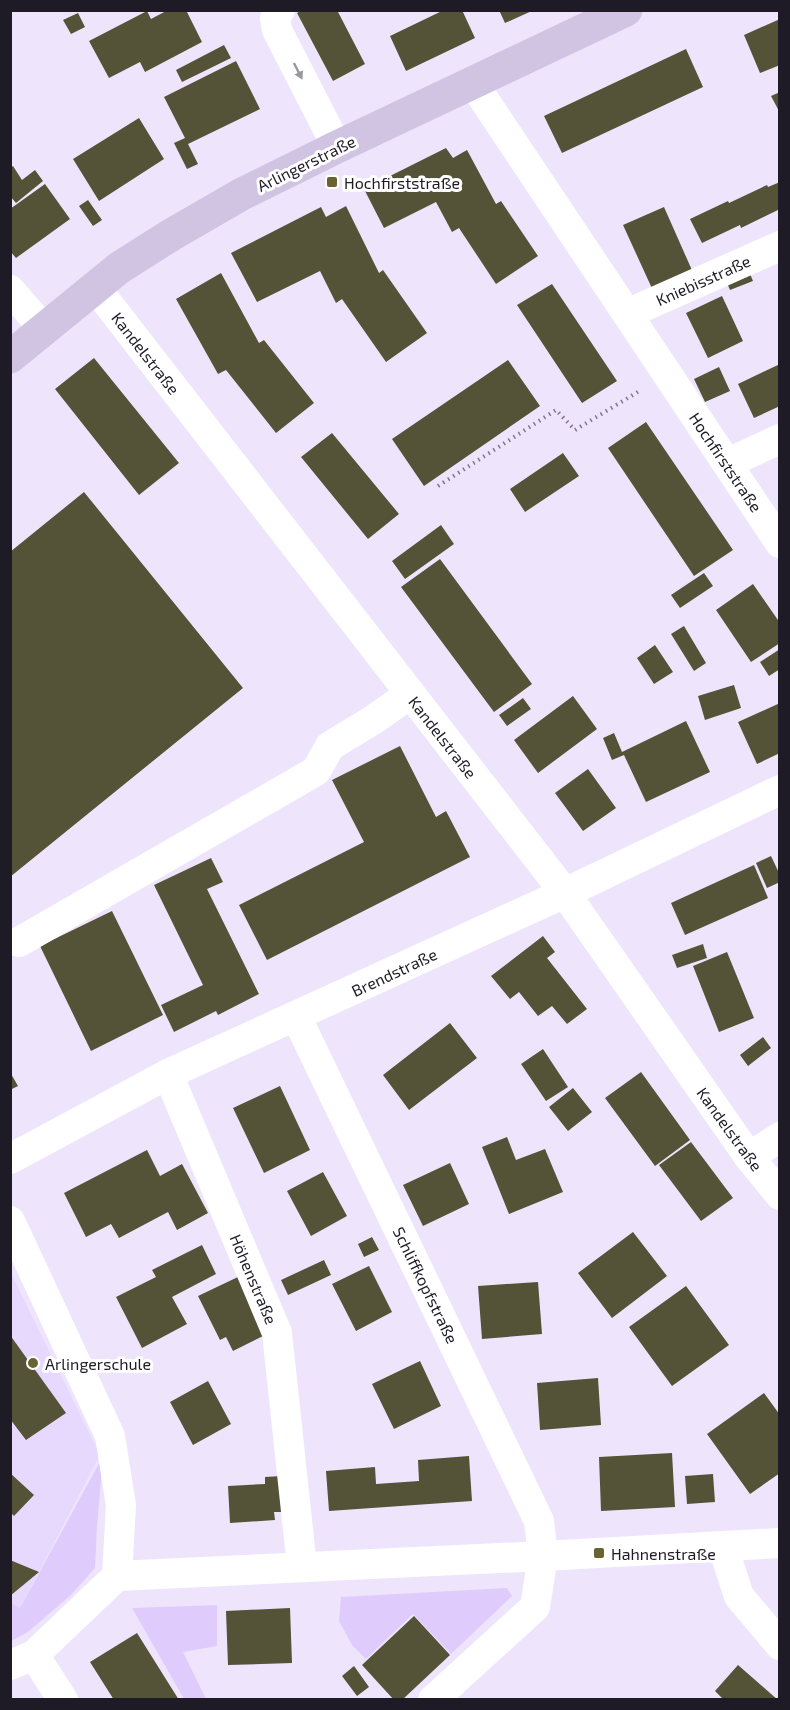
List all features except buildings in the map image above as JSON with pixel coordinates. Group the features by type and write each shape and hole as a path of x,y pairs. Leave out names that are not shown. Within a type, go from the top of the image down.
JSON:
{"main road":[{"name":"Arlingerstraße","path":"10,357 119,268 242,194 626,10"}],"street":[{"path":"277,14 277,30 337,147"},
{"name":"Hochfirststraße","path":"473,82 780,543"},
{"name":"Kniebisstraße","path":"627,314 780,246"},
{"name":"Kandelstraße","path":"95,288 565,893 749,1157 780,1195"},
{"path":"10,290 44,328"},
{"path":"728,464 780,439"},
{"path":"19,942 316,771 330,746 410,694"},
{"name":"Brendstraße","path":"10,1159 168,1074 565,893 780,790"},
{"name":"Schliffkopfstraße","path":"296,1016 539,1521 543,1556"},
{"name":"Höhenstraße","path":"168,1074 277,1333 303,1567"},
{"path":"749,1157 780,1137"},
{"path":"10,1221 110,1436 121,1505 117,1576"},
{"path":"63,1700 22,1660 117,1576 780,1543"},
{"path":"723,1546 739,1596 780,1646"},
{"path":"433,1700 535,1607 543,1556"}],"path":[{"path":"438,486 556,410 575,430 667,373"}],"shaded area":[{"name":"Arlingerschule","path":"10,1271 100,1455 20,1608 10,1603"},
{"path":"103,1456 95,1568 71,1595 28,1632 11,1641 11,1603 20,1608"},
{"path":"507,1588 512,1596 451,1654 413,1614 366,1659 352,1645 339,1621 341,1597"},
{"path":"217,1605 217,1646 183,1652 206,1699 184,1699 132,1608"}],"place":[{"name":"Hochfirststraße","path":"332,182"},
{"name":"Arlingerschule","path":"33,1363"},
{"name":"Hahnenstraße","path":"599,1553"}]}
